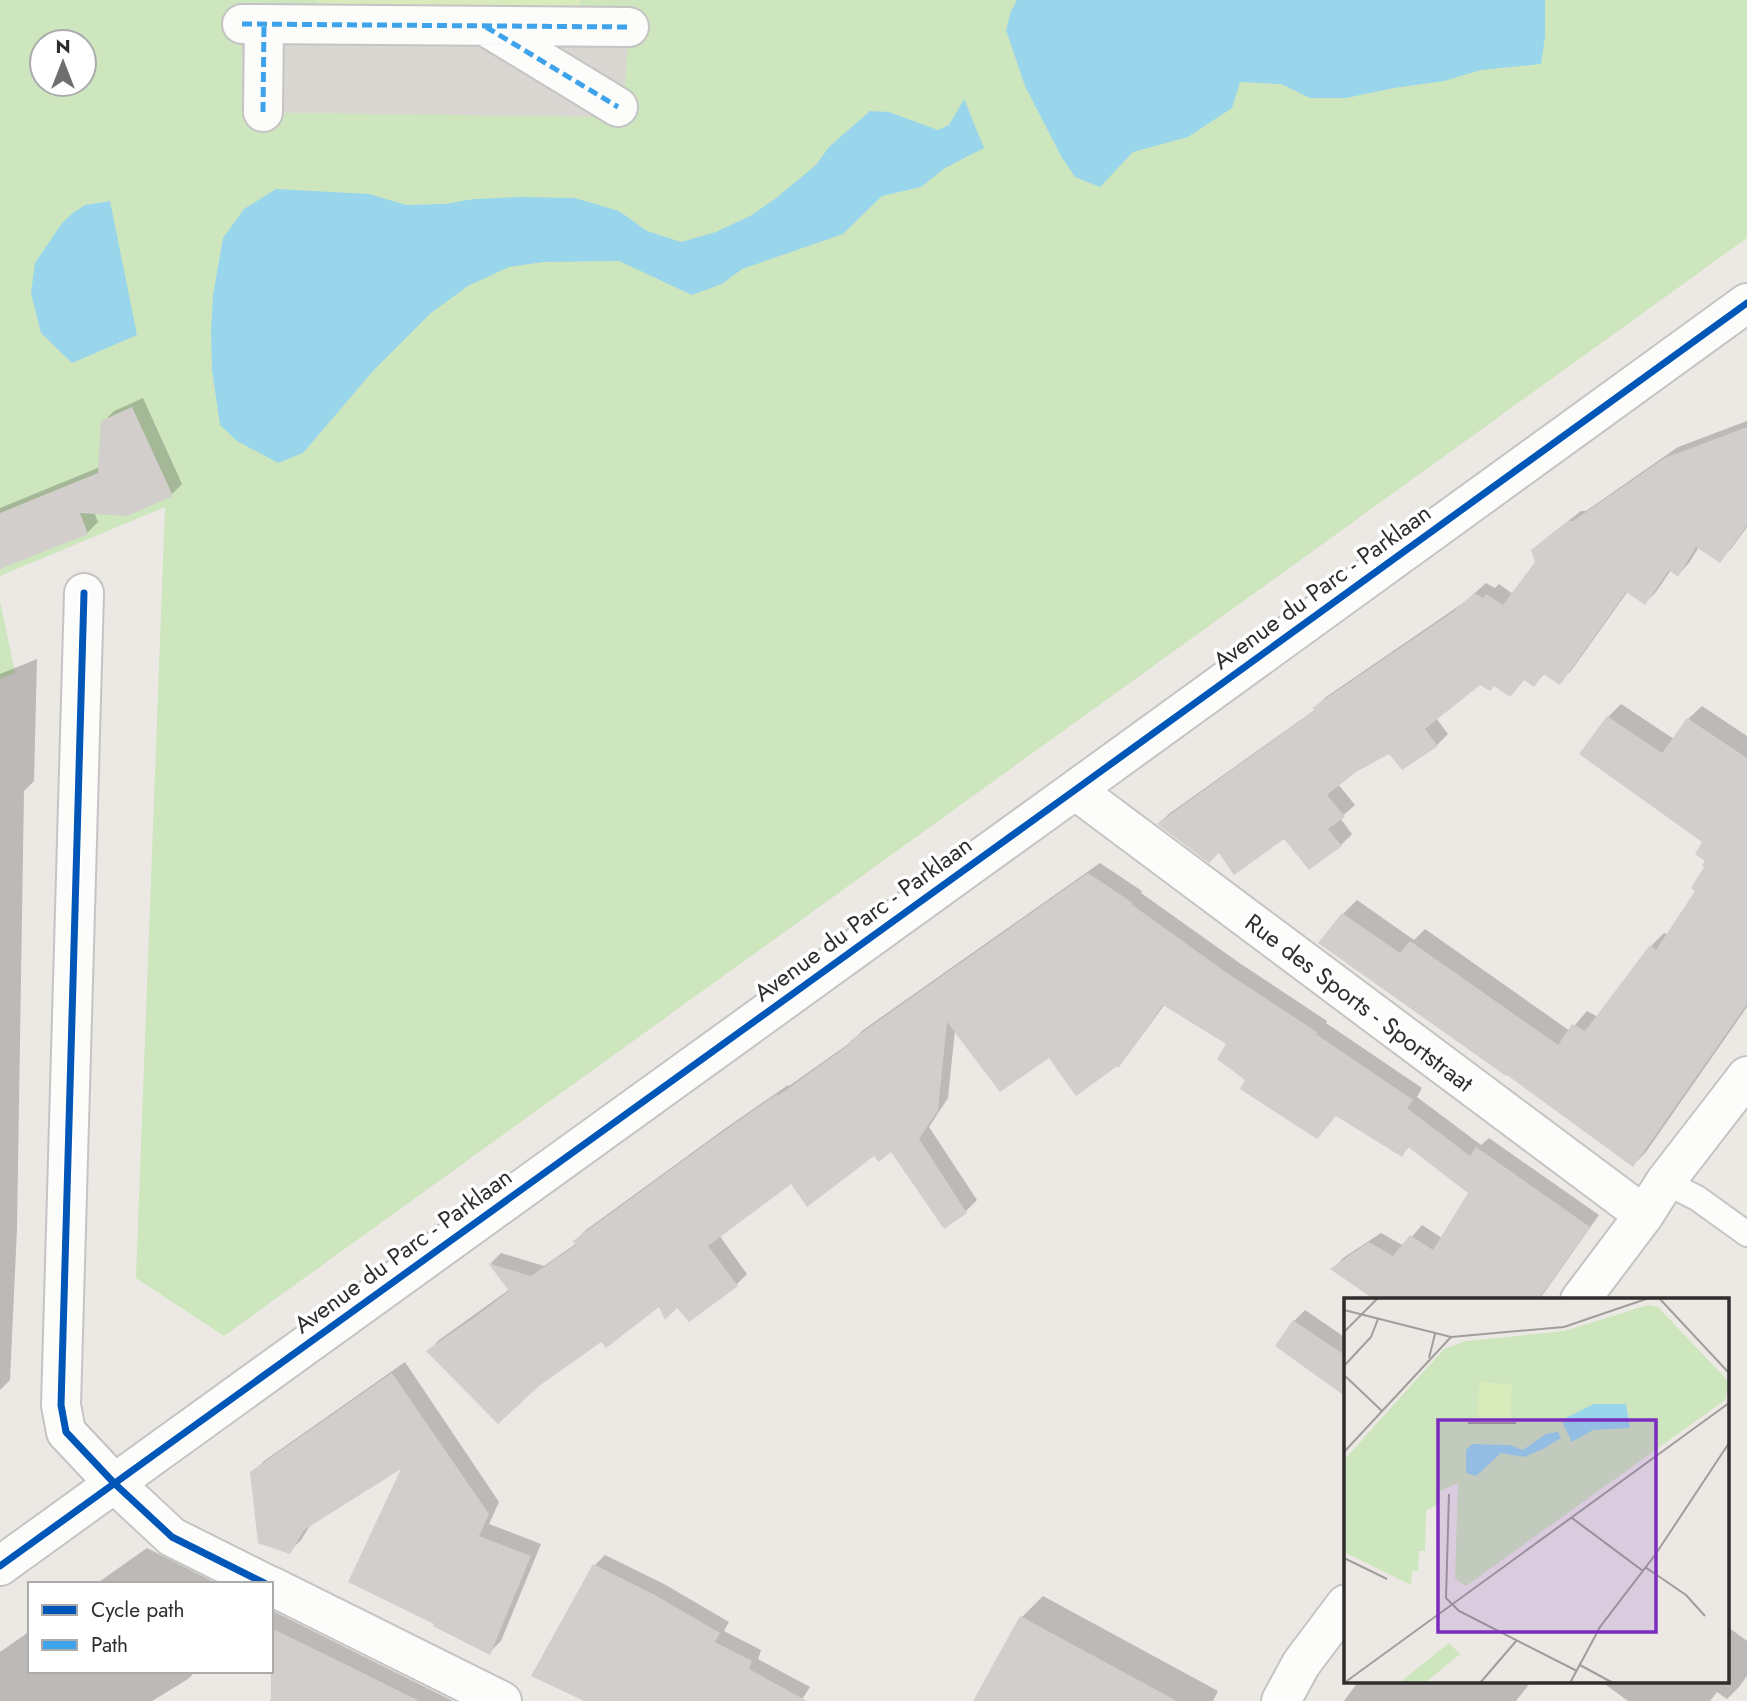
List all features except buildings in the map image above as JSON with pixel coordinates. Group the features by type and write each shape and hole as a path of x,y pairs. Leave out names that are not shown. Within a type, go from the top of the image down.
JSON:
{"street":[{"path":"263,112 253,24 629,27"},
{"path":"484,26 618,107"},
{"name":"Avenue du Parc - Parklaan","path":"0,1566 1747,303"},
{"path":"84,593 61,1405 66,1432 114,1483 172,1537 262,1582"},
{"name":"Rue des Sports - Sportstraat","path":"1075,790 1644,1215"},
{"path":"1582,1298 1644,1215 1665,1182 1747,1076"},
{"path":"273,1588 502,1701"},
{"path":"1281,1701 1301,1664 1344,1608"}],"lane":[{"path":"1665,1182 1697,1198 1747,1234"}],"green space":[{"path":"0,0 1747,0 1747,238 224,1336 136,1278 165,507 0,576"},
{"path":"317,0 580,0 579,14 317,3"},
{"path":"0,601 15,673 0,679"}],"shaded area":[{"path":"242,24 629,27 624,97 611,117 242,112"}],"water":[{"path":"1017,0 1545,0 1545,37 1541,64 1481,70 1444,81 1346,98 1310,98 1281,84 1240,82 1232,108 1188,137 1133,152 1100,187 1075,177 1061,156 1025,86 1006,30"},
{"path":"964,99 984,148 945,168 921,187 882,196 843,234 742,269 722,284 692,295 619,261 543,262 509,267 468,286 431,313 373,371 303,453 278,463 237,441 220,425 212,370 211,331 213,295 223,238 244,209 276,189 369,194 406,205 520,197 575,198 619,211 647,231 681,242 716,232 750,216 775,199 816,165 829,147 870,111 889,112 938,130 949,125"},
{"path":"110,201 137,335 72,363 41,333 31,293 35,263 62,223 73,213 85,205"}],"marked path":[{"path":"242,24 629,27"},
{"path":"263,112 264,24"},
{"path":"486,27 618,107"}],"cycle path":[{"path":"0,1566 1747,303"},
{"path":"84,593 61,1405 66,1432 114,1483 172,1537 262,1582"}]}
